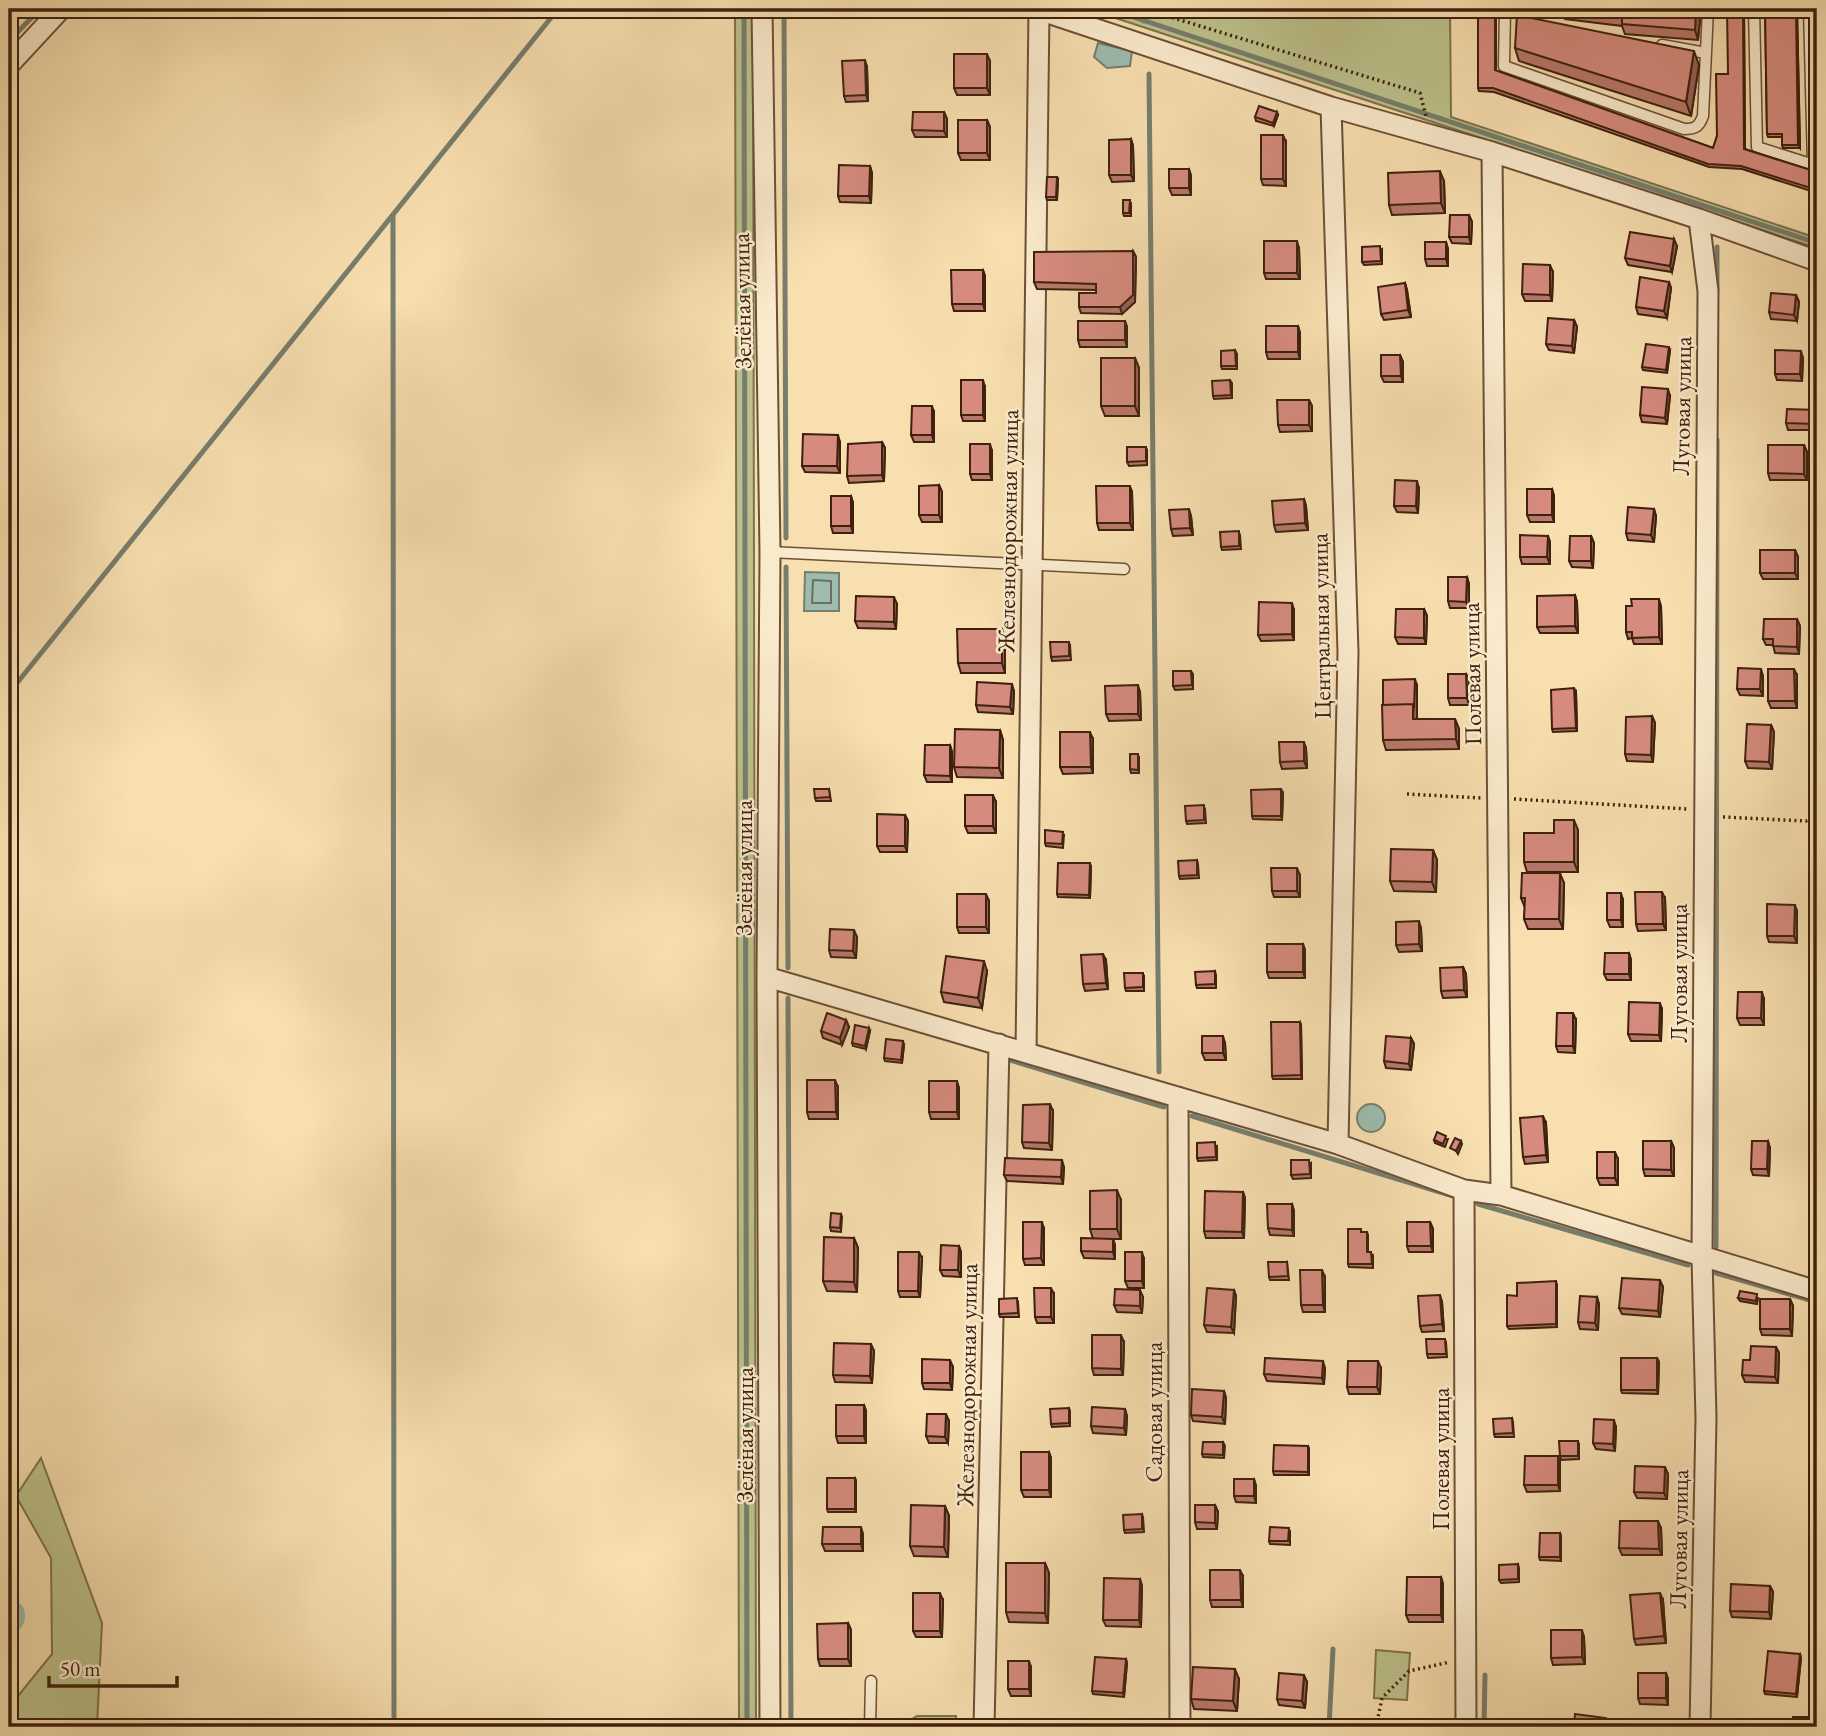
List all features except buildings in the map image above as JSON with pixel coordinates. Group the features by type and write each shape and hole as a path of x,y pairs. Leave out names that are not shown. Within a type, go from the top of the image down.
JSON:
{"street":[{"path":"9,65 61,9"},
{"name":"Зелёная улица","path":"762,9 771,552 768,977 770,1727"},
{"path":"1038,9 1331,107 1492,152 1699,219 1817,261"},
{"name":"Железнодорожная улица","path":"1027,1052 1038,9"},
{"name":"Центральная улица","path":"1331,107 1348,652 1338,1144"},
{"name":"Полевая улица","path":"1492,152 1501,1195"},
{"name":"Луговая улица","path":"1699,219 1708,291 1713,813 1702,1257 1706,1418 1700,1727"},
{"path":"768,977 1338,1144 1464,1190 1501,1195 1817,1291"},
{"name":"Железнодорожная улица","path":"984,1727 999,1044"},
{"name":"Садовая улица","path":"1178,1097 1180,1727"},
{"name":"Полевая улица","path":"1464,1190 1466,1727"}],"lane":[{"path":"1518,22 1504,14 1504,66 1684,129 1693,129 1699,125 1703,116 1708,9"},
{"path":"1754,9 1757,148 1815,165 1809,9"},
{"path":"1653,44 1706,52"},
{"path":"771,552 1124,569"},
{"path":"870,1727 871,1681"}],"path":[{"path":"1154,9 1154,12 1420,93 1431,135"},
{"path":"1406,794 1806,821 1817,816"},
{"path":"1376,1727 1381,1698 1409,1671 1467,1659"}],"green space":[{"path":"735,9 753,9 756,1727 739,1727"},
{"path":"1088,9 1450,9 1451,117 1817,238 1817,248"},
{"path":"41,1458 102,1623 97,1727 9,1727 9,1707 52,1654 51,1558 16,1496"},
{"path":"1376,1650 1410,1653 1407,1700 1374,1698"},
{"path":"917,1716 956,1716 955,1727 904,1727 904,1724"}],"water":[{"path":"1098,43 1132,51 1130,66 1107,68 1094,57"},
{"path":"805,572 839,573 839,611 804,611"},
{"path":"1371,1104 1381,1108 1385,1118 1381,1128 1371,1132 1361,1128 1357,1118 1361,1108"}],"waterway":[{"path":"9,41 40,9"},
{"path":"9,693 558,9"},
{"path":"744,9 747,1727"},
{"path":"784,9 786,538"},
{"path":"1109,9 1817,243"},
{"path":"1144,9 1144,21"},
{"path":"1149,74 1159,1072"},
{"path":"393,215 394,1727"},
{"path":"1717,247 1717,290"},
{"path":"1716,1247 1717,440"},
{"path":"786,567 788,968"},
{"path":"788,998 791,1727"},
{"path":"1010,1060 1164,1107"},
{"path":"1192,1116 1453,1196"},
{"path":"1478,1204 1688,1265"},
{"path":"1716,1273 1817,1302"},
{"path":"1329,1727 1333,1649"},
{"path":"1484,1727 1485,1675"}]}
